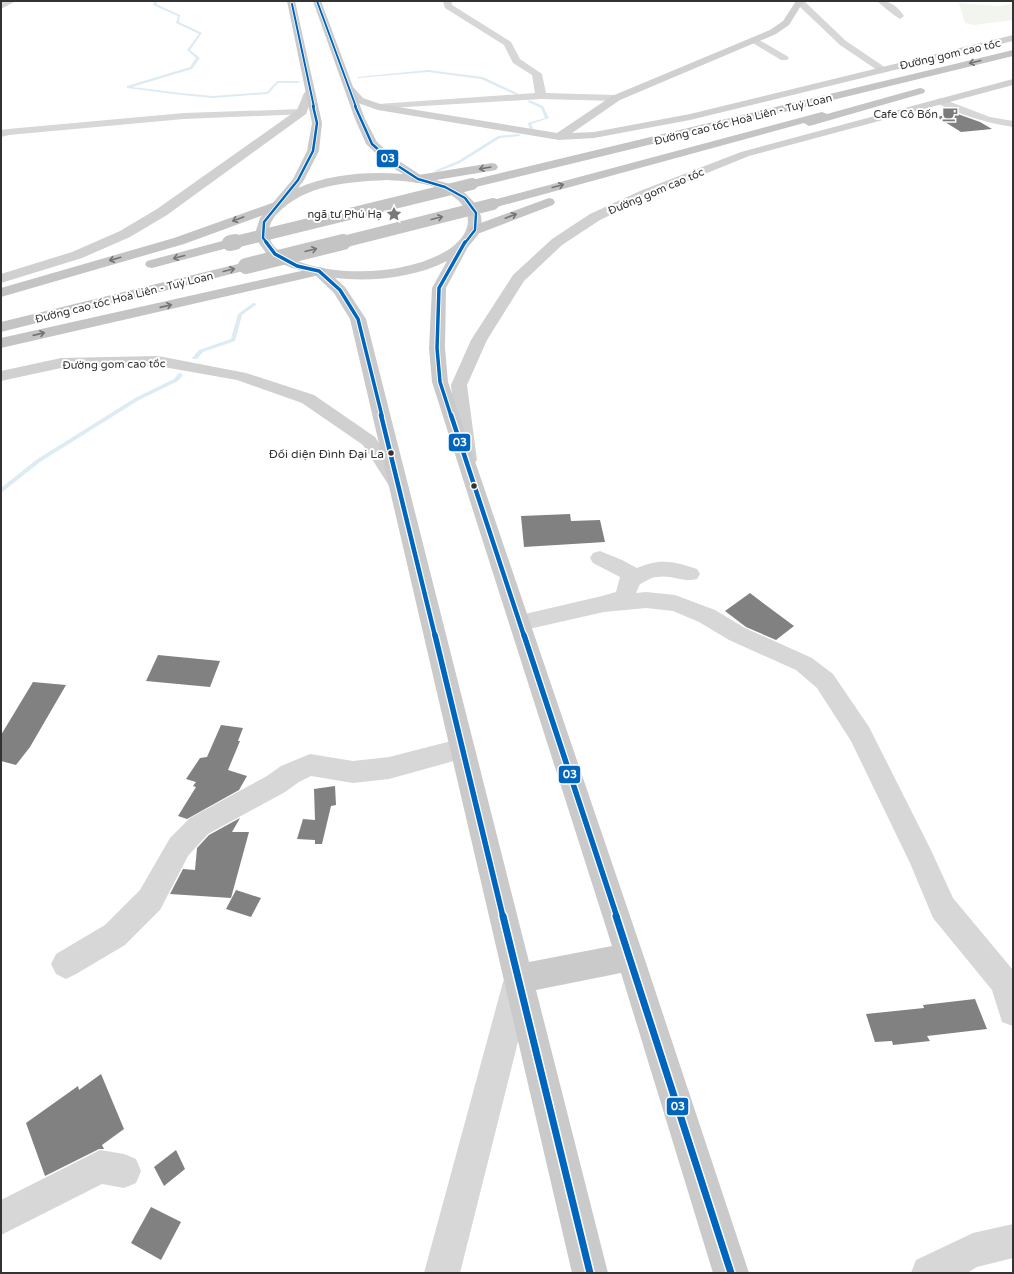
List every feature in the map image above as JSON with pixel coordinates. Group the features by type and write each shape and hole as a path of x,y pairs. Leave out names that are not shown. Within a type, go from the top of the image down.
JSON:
{"highway":[{"name":"Đường cao tốc Hoà Liên - Tuý Loan","path":"138,268 230,243 1013,53"},
{"path":"418,179 580,152 893,83"},
{"name":"Đường cao tốc Hoà Liên - Tuý Loan","path":"1,328 493,204 930,88 598,183 469,238"},
{"path":"1,293 179,241 275,206"},
{"path":"1,343 319,271"},
{"name":"Đường cao tốc Hoà Liên - Tuý Loan","path":"1,305 116,274"}],"main road":[{"path":"291,1 317,123 313,151 298,180 275,206 264,222 263,238 274,254 298,266 332,274 367,275 405,270 438,260 469,238"},
{"path":"317,1 360,119 372,144 392,162 418,179"},
{"path":"559,137 616,98 773,32 786,23 800,1"},
{"name":"Đường gom cao tốc","path":"350,90 359,100 378,107 559,137 594,135 690,117 1013,38"},
{"name":"Đường gom cao tốc","path":"470,471 459,385 479,340 518,278 557,242 595,217 644,194 745,154 1013,82"},
{"path":"1,279 77,255 125,234 162,212 302,112 310,93"},
{"path":"275,206 296,193 323,183 355,177 387,176 418,179 445,187 465,198 476,213 469,238 439,288 436,348 440,382 630,957 731,1273"},
{"path":"319,271 340,290 358,319 590,1273"},
{"name":"Đường gom cao tốc","path":"1,376 61,364 158,361 240,376 308,399 369,441 400,488"},
{"path":"519,979 630,957"}],"street":[{"path":"1,6 12,1"},
{"path":"447,1 448,6 508,44 516,61 537,74 541,96"},
{"path":"800,1 843,43 883,70"},
{"path":"881,1 890,6 900,16"},
{"path":"754,40 784,58"},
{"path":"378,107 541,96 616,98"},
{"path":"940,101 988,120 1013,124"},
{"path":"3,131 184,116 302,112"},
{"path":"520,623 604,604 624,597 631,579 629,573 600,558"},
{"path":"631,579 655,569 675,570 690,574"},
{"path":"604,604 646,600 675,603 707,616 737,634 804,664 825,681 860,734 921,857 943,908 1004,982 1013,1011"},
{"path":"66,964 115,935 150,900 179,847 199,826 276,784 290,774 310,765 353,772 389,768 463,749"},
{"path":"442,1273 519,979"},
{"path":"1,1218 100,1167 124,1171"},
{"path":"930,1273 973,1251 1013,1241"}],"shaded area":[{"path":"959,3 999,6 1013,4 1013,20 974,25 965,23"}],"building":[{"path":"955,113 980,122 992,129 961,132 937,117"},
{"path":"570,514 571,521 600,520 605,542 524,547 521,516"},
{"path":"750,593 794,626 776,640 746,627 725,611"},
{"path":"158,655 220,661 210,687 146,681"},
{"path":"33,682 66,685 30,747 16,765 1,761 1,735"},
{"path":"221,725 243,728 238,741 240,741 228,770 247,776 239,790 187,819 178,816 196,787 193,786 196,782 186,779 200,758 207,757"},
{"path":"335,786 336,805 331,806 322,844 315,844 315,840 297,839 303,819 315,820 314,789"},
{"path":"240,818 232,832 249,832 231,898 170,894 183,869 195,870 197,848 209,835"},
{"path":"236,890 261,898 251,917 226,909"},
{"path":"975,999 987,1029 927,1036 930,1041 893,1045 892,1041 875,1042 866,1014 924,1008 923,1005"},
{"path":"101,1074 124,1129 102,1145 104,1149 99,1149 45,1176 26,1123 78,1086 79,1090"},
{"path":"176,1150 185,1169 164,1186 154,1167"},
{"path":"151,1207 181,1222 161,1260 131,1243"}],"waterway":[{"path":"157,1 154,4 179,16 177,22 201,34 188,50 198,58 191,68 128,87 181,94 220,97 268,93 277,82 298,82"},
{"path":"359,77 428,71 482,78 517,94"},
{"path":"529,101 542,107 547,118 529,124 532,130"},
{"path":"436,171 459,162 499,137 519,135"},
{"path":"195,358 201,351 233,340 240,314 255,304"},
{"path":"1,491 38,461 137,399 176,380 180,375"}],"transit line":[{"name":"03","path":"317,1 360,119 372,144 392,162 418,179 445,187 465,198 476,213 475,230 462,246 439,288 437,348 440,382 630,957 731,1273"},
{"name":"03","path":"292,4 317,123 313,151 298,180 264,222 263,238 275,254 297,266 319,271 340,290 358,319 590,1273"}],"place":[{"name":"Cafe Cô Bốn","path":"950,114"},
{"name":"ngã tư Phú Hạ","path":"394,214"},
{"name":"Đối diện Đình Đại La","path":"391,453"}]}
